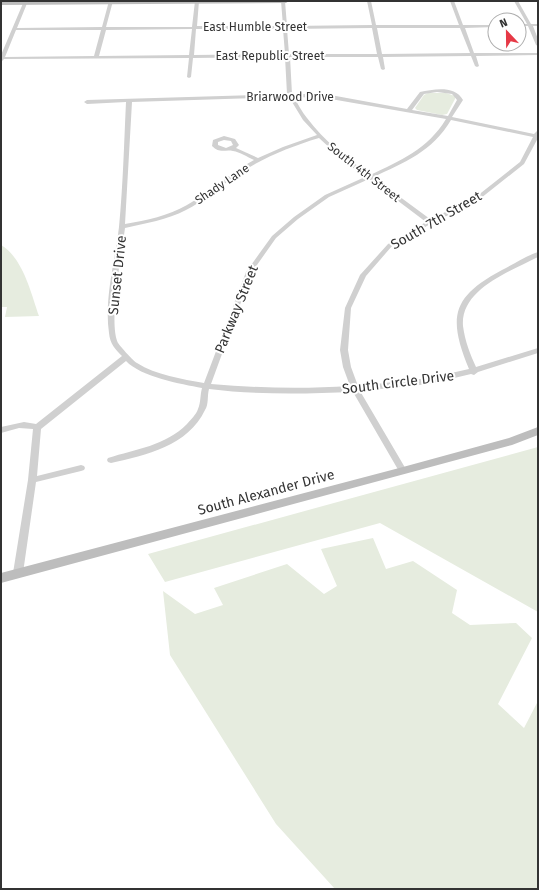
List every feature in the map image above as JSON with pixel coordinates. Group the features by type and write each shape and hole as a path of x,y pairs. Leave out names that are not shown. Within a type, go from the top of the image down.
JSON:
{"main road":[{"path":"1,3 286,1"},
{"name":"South Alexander Drive","path":"1,578 403,471 512,441 538,432"}],"street":[{"path":"189,77 197,1"},
{"name":"South 4th Street","path":"283,1 290,96 305,119 320,136 345,159 430,222"},
{"path":"369,1 383,70"},
{"path":"452,1 477,66"},
{"path":"516,1 530,25 538,45"},
{"path":"2,59 25,2"},
{"path":"96,58 110,2"},
{"path":"530,25 538,25"},
{"name":"East Humble Street","path":"14,30 487,26"},
{"name":"East Republic Street","path":"2,59 538,54"},
{"name":"Parkway Street","path":"111,460 158,448 181,434 190,426 203,406 204,393 249,272 274,237 296,218 327,196 398,164 426,147 450,119 460,100 456,94 451,92 422,93 409,110"},
{"name":"Briarwood Drive","path":"87,102 309,95 342,98 538,135"},
{"name":"Sunset Drive","path":"129,100 122,227 112,311 113,336 116,346 125,358 141,369 155,376 207,387"},
{"name":"South 7th Street","path":"403,471 355,389 347,366 344,350 348,308 363,275 390,245 430,222 474,201 522,163 538,135"},
{"name":"Shady Lane","path":"122,227 170,215 184,209 195,203 231,176 258,160 301,142 320,136"},
{"path":"232,148 258,160"},
{"path":"474,372 462,344 460,334 462,311 466,300 474,290 485,281 538,254"},
{"name":"South Circle Drive","path":"207,387 290,390 355,389 428,381 474,372 538,350"},
{"path":"18,573 32,480 37,428 125,358"},
{"path":"1,430 26,426 33,426 37,428"},
{"path":"32,480 82,468"}],"shaded area":[{"path":"428,93 446,93 455,96 455,99 447,114 442,115 417,110 415,108 424,95"},
{"path":"1,245 9,251 21,267 39,316 5,317 7,307 1,307"},
{"path":"538,447 538,612 380,523 165,582 148,554"},
{"path":"373,538 386,569 413,561 457,590 452,613 470,625 516,623 532,638 498,704 524,728 538,701 538,889 335,889 276,824 170,655 163,591 195,614 223,605 214,588 287,564 324,594 337,586 321,549"}]}
